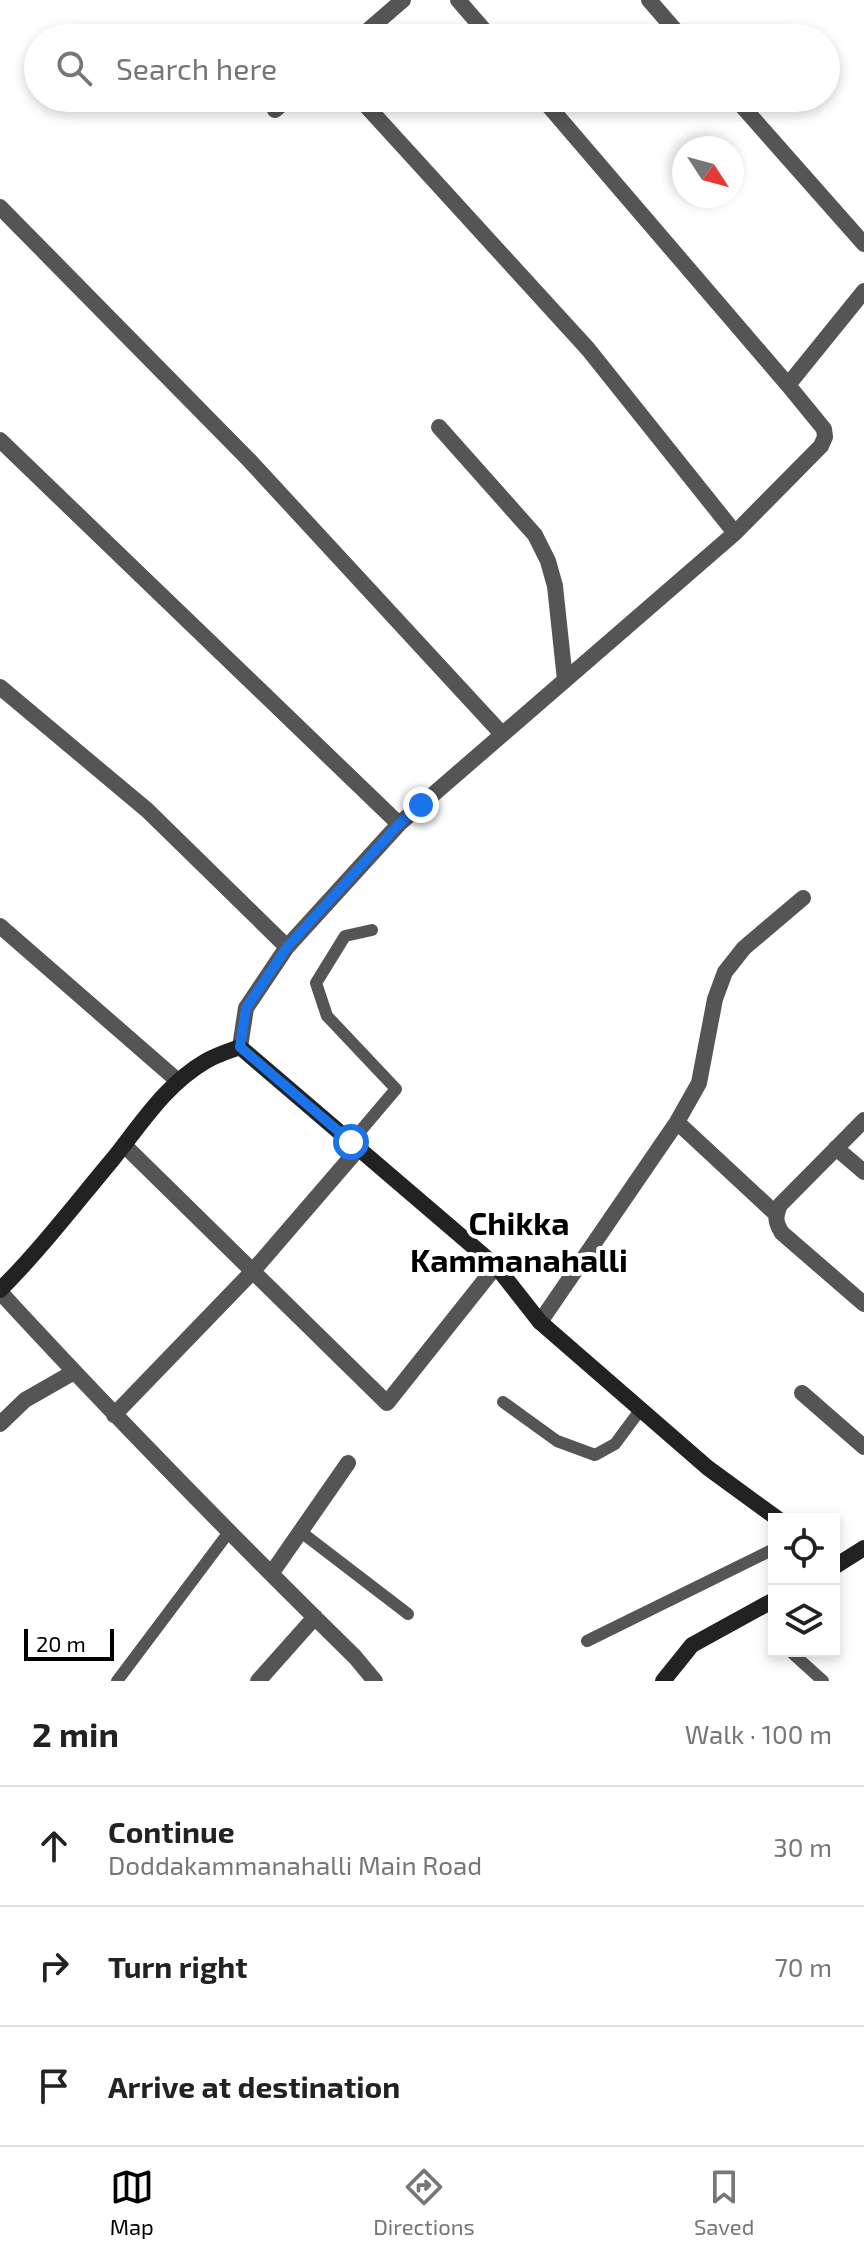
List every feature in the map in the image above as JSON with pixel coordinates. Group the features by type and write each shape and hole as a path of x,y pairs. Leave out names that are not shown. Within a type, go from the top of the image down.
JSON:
{"street":[{"path":"375,24 403,0"},
{"path":"458,0 479,24"},
{"path":"649,0 670,24"},
{"path":"372,112 588,349 735,533"},
{"path":"240,1047 246,1008 287,947 399,824 735,533 821,446 825,437 824,429 788,385 554,112"},
{"path":"747,112 864,244"},
{"path":"0,207 249,460 502,734"},
{"path":"788,385 864,291"},
{"path":"439,427 535,535 548,561 555,586 565,680"},
{"path":"0,440 399,824"},
{"path":"0,687 147,810 287,947"},
{"path":"540,1322 677,1122 699,1083 715,999 725,972 744,948 803,898"},
{"path":"0,926 178,1081"},
{"path":"240,1047 207,1060 178,1081 150,1109 29,1261 0,1291 114,1415 355,1657 375,1681"},
{"path":"240,1047 496,1266 540,1322 708,1468 770,1513"},
{"path":"864,1120 780,1205 776,1214 776,1224 782,1233 864,1304"},
{"path":"677,1122 776,1214"},
{"path":"124,1145 387,1403 496,1266"},
{"path":"114,1415 252,1272 355,1145"},
{"path":"836,1148 864,1172"},
{"path":"0,1424 25,1400 74,1372"},
{"path":"802,1393 864,1447"},
{"path":"271,1574 348,1463"},
{"path":"840,1562 864,1548"},
{"path":"663,1681 692,1645 768,1603"},
{"path":"258,1681 315,1617"}],"lane":[{"path":"355,1145 396,1089 327,1016 316,983 345,936 372,930"},
{"path":"503,1402 557,1441 595,1455 615,1444 641,1409"},
{"path":"117,1681 229,1532"},
{"path":"301,1532 408,1614"},
{"path":"587,1641 768,1552"},
{"path":"797,1657 823,1681"}],"district":[{"name":"Chikka Kammanahalli","path":"519,1240"}],"route":[{"path":"351,1142 240,1047 246,1008 287,947 399,824 421,805"}]}
